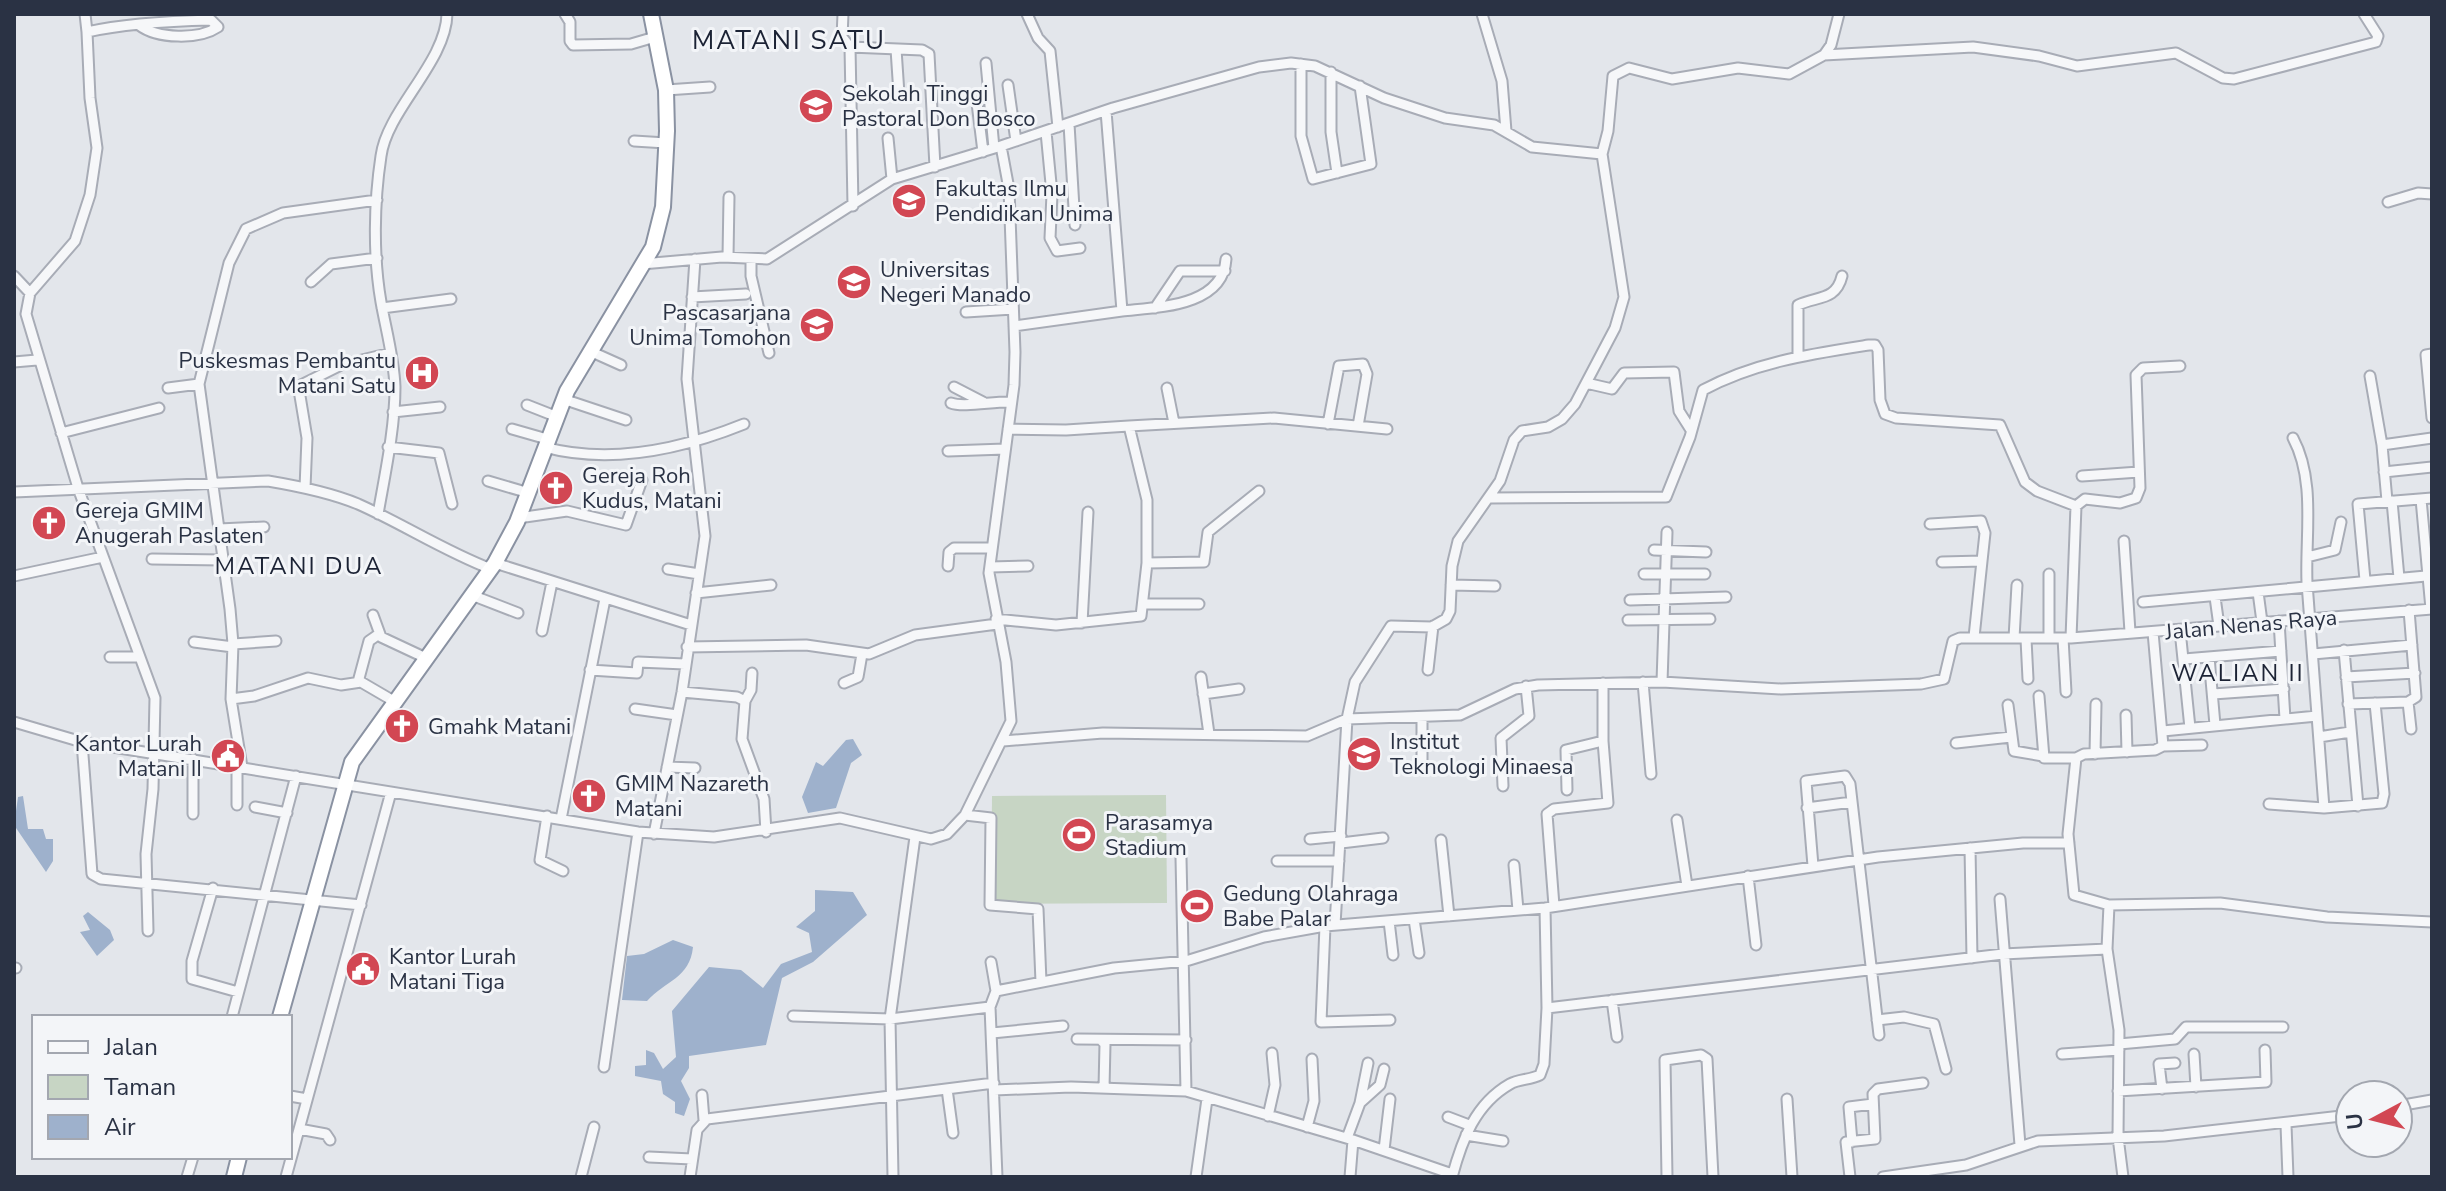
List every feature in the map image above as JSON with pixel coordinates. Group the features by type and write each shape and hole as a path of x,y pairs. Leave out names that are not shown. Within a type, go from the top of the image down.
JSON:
{"highway":[{"path":"281,1015 352,762 493,566 529,493 563,399 653,247 663,207 666,90 651,14"}],"street":[{"path":"85,14 90,98 97,148 90,195 75,241 30,293 26,314 37,360 78,488 157,708 146,881 148,931"},
{"path":"378,514 393,412 391,353 377,258 377,200 386,133 427,67 447,27 447,14"},
{"path":"565,14 570,22 570,41 573,45 631,44 655,37"},
{"path":"843,14 842,37 850,47 853,206"},
{"path":"1027,14 1038,38 1050,51 1075,225"},
{"path":"1482,14 1502,81 1506,131"},
{"path":"1824,55 1831,45 1839,14"},
{"path":"1390,1020 1321,1022 1341,839 1347,719 1355,682 1388,629 1398,624 1433,626 1446,619 1450,611 1458,541 1490,498 1518,435 1530,429 1548,427 1562,419 1586,383 1615,328 1624,297 1602,154 1608,131 1612,81 1617,71 1635,69 1672,79 1738,68 1783,75 1824,55 1973,47 2039,56 2077,66 2176,53 2223,78 2234,79 2376,42 2378,36 2364,14"},
{"path":"87,32 139,25 211,20 218,27 213,31 161,36 139,25"},
{"path":"850,47 922,50 929,54 935,167"},
{"path":"896,49 899,94"},
{"path":"14,722 82,742 155,755 240,766 638,832 692,838 766,832 840,818 915,837 939,838 965,815 1010,728 1010,699 990,567 1011,402 1014,326 1009,189 998,147 986,63"},
{"path":"1301,64 1301,136 1313,179 1371,164 1360,86"},
{"path":"642,264 772,257 892,179 1106,111 1259,67 1301,64 1331,72 1431,113 1460,121 1487,122 1532,147 1602,154"},
{"path":"1331,72 1331,132 1337,173"},
{"path":"1008,85 1016,141"},
{"path":"666,90 710,87"},
{"path":"977,103 983,152"},
{"path":"1106,111 1122,311"},
{"path":"1046,132 1052,194 1050,238 1057,251 1080,248"},
{"path":"888,138 892,179"},
{"path":"634,141 666,143"},
{"path":"2388,202 2418,193 2432,194"},
{"path":"728,257 729,197"},
{"path":"237,805 240,766 231,699 233,645 199,384 229,263 246,229 283,213 377,200"},
{"path":"311,282 331,264 377,258"},
{"path":"654,834 682,692 705,536 687,379 695,259"},
{"path":"1014,326 1176,305 1206,293 1225,271 1226,259"},
{"path":"751,260 751,276 769,353"},
{"path":"1155,308 1180,271 1225,271"},
{"path":"14,276 30,293"},
{"path":"1798,355 1798,305 1830,295 1839,287 1842,276"},
{"path":"692,297 746,294"},
{"path":"382,308 451,299"},
{"path":"966,312 1013,309"},
{"path":"1490,498 1666,497 1703,390 1743,372 1798,355 1875,345 1880,400 1885,414 1896,418 2000,425 2025,482 2037,491 2076,506"},
{"path":"592,352 621,365"},
{"path":"305,488 307,438 299,390 301,385 341,365 391,353"},
{"path":"2432,354 2426,355 2432,418"},
{"path":"14,362 37,360"},
{"path":"1328,424 1339,366 1357,362 1363,364 1367,374 1358,426"},
{"path":"2066,692 2076,506 2085,499 2132,501 2139,493 2136,375 2143,368 2180,366"},
{"path":"1586,383 1612,389 1624,373 1674,372 1679,411 1691,430"},
{"path":"2370,376 2399,578"},
{"path":"168,388 199,384"},
{"path":"954,387 983,402"},
{"path":"1167,388 1174,423"},
{"path":"563,399 626,420"},
{"path":"951,403 960,407 983,402 1011,402"},
{"path":"527,405 555,416"},
{"path":"393,412 440,407"},
{"path":"61,433 159,408"},
{"path":"1008,429 1066,430 1274,418 1387,429"},
{"path":"512,429 545,443 588,455 694,445 744,424"},
{"path":"687,647 806,645 862,654 880,652 915,635 996,622 1056,625 1141,616 1145,604 1147,563 1144,480 1129,426"},
{"path":"2293,438 2304,467 2308,585 2324,808"},
{"path":"2382,445 2432,438"},
{"path":"388,447 439,453 452,504"},
{"path":"948,451 1005,449"},
{"path":"2384,472 2432,467"},
{"path":"2082,476 2139,472"},
{"path":"14,492 259,480 305,488 341,498 378,514 442,550 691,625"},
{"path":"518,518 567,511 626,525 642,480"},
{"path":"488,481 529,493"},
{"path":"1147,563 1204,562 1208,532 1259,491"},
{"path":"2365,580 2358,504 2432,498"},
{"path":"2421,499 2426,576 2432,609"},
{"path":"1082,623 1088,512"},
{"path":"1003,741 1103,733 1307,736 1347,719 1470,712 1526,686 1662,682 1781,689 1936,683 1947,673 1953,641 1974,637 1985,533 1981,521 1930,524"},
{"path":"2307,557 2336,549 2341,522"},
{"path":"219,529 264,527"},
{"path":"1662,682 1667,532"},
{"path":"2124,541 2130,632"},
{"path":"948,566 949,552 954,548 991,548"},
{"path":"1654,550 1706,552"},
{"path":"14,576 103,557"},
{"path":"152,559 223,560"},
{"path":"1942,562 1982,561"},
{"path":"990,567 1028,566"},
{"path":"668,569 699,574"},
{"path":"1644,574 1705,574"},
{"path":"2049,574 2049,638"},
{"path":"2143,602 2426,576"},
{"path":"542,631 552,582"},
{"path":"696,593 771,585"},
{"path":"1451,585 1495,586"},
{"path":"2014,638 2017,585"},
{"path":"2258,592 2262,622"},
{"path":"474,596 518,613"},
{"path":"1630,600 1726,597"},
{"path":"2215,597 2219,626"},
{"path":"561,819 605,599"},
{"path":"1145,604 1199,604"},
{"name":"Jalan Nenas Raya","path":"1974,637 2067,638 2432,609"},
{"path":"2348,704 2408,702 2416,697 2409,610"},
{"path":"373,615 379,634 428,659"},
{"path":"1628,620 1710,619"},
{"path":"2279,621 2285,719"},
{"path":"1428,670 1433,626"},
{"path":"2180,630 2190,728"},
{"path":"2153,632 2163,746"},
{"path":"358,682 369,641 379,634"},
{"path":"2026,639 2028,679"},
{"path":"194,642 233,645 276,641"},
{"path":"2313,654 2412,645"},
{"path":"2344,650 2358,806"},
{"path":"2184,659 2281,651"},
{"path":"844,683 858,677 862,654"},
{"path":"110,657 140,657"},
{"path":"2209,657 2215,725"},
{"path":"590,670 637,673 638,662 685,664"},
{"path":"752,673 751,690 745,701 742,739 764,799 766,832"},
{"path":"2346,677 2415,673"},
{"path":"1201,677 1209,734"},
{"path":"231,699 254,696 308,678 341,685 358,682 397,703"},
{"path":"1643,682 1651,774"},
{"path":"704,1120 891,1095 994,1086 1186,1091 1350,1139 1452,1176 1468,1130 1480,1109 1505,1087 1540,1075 1544,1064 1550,907 1547,814 1554,809 1608,803 1603,741 1603,683"},
{"path":"1503,786 1501,738 1529,716 1526,686"},
{"path":"1203,694 1239,689"},
{"path":"2213,694 2284,689"},
{"path":"682,692 737,697 745,701"},
{"path":"2039,696 2043,756"},
{"path":"2408,702 2411,729"},
{"path":"2269,804 2324,808 2358,806 2384,800 2375,703"},
{"path":"2095,754 2096,704"},
{"path":"2008,705 2016,754 2043,756 2050,760 2155,750 2163,746 2202,745"},
{"path":"635,709 677,715"},
{"path":"2126,715 2127,752"},
{"path":"2163,731 2317,716"},
{"path":"1422,717 1422,768"},
{"path":"2319,737 2350,732"},
{"path":"1956,743 2011,737"},
{"path":"1567,790 1566,750 1603,741"},
{"path":"82,742 92,874 101,879 146,881 361,905"},
{"path":"2076,758 2069,843 2074,895 2109,905 2220,903 2327,917 2432,922"},
{"path":"193,759 190,790 193,814"},
{"path":"667,767 695,768"},
{"path":"232,1015 296,776"},
{"path":"1813,866 1805,784 1814,778 1845,776 1849,780 1852,802 1869,971 1879,1035"},
{"path":"292,1155 391,792"},
{"path":"1807,808 1852,802"},
{"path":"255,807 287,813"},
{"path":"965,815 991,818 990,905 1038,909 1041,982"},
{"path":"547,816 540,860 563,871"},
{"path":"1677,820 1687,886"},
{"path":"604,1067 638,832"},
{"path":"893,1177 890,1019 915,837"},
{"path":"1310,839 1383,838"},
{"path":"1441,840 1449,916"},
{"path":"996,991 1114,968 1186,961 1264,937 1330,926 1550,907 1858,859 1970,848 2069,843"},
{"path":"1970,848 1972,958"},
{"path":"1181,858 1186,961 1186,1091"},
{"path":"1277,861 1339,861"},
{"path":"1514,865 1518,910"},
{"path":"1748,876 1756,945"},
{"path":"213,888 192,961 192,979 238,992"},
{"path":"2000,899 2020,1145"},
{"path":"2109,905 2107,949 2119,1047 2118,1137 2123,1177"},
{"path":"1414,919 1419,953"},
{"path":"1389,921 1393,955"},
{"path":"1547,1008 2003,954 2107,949"},
{"path":"991,962 996,991 990,1007 997,1177"},
{"path":"1612,1000 1617,1037"},
{"path":"793,1016 890,1019 990,1007"},
{"path":"1877,1020 1904,1017 1934,1024 1946,1069"},
{"path":"992,1033 1063,1026"},
{"path":"2062,1054 2175,1039 2186,1027 2283,1027"},
{"path":"1077,1039 1186,1040"},
{"path":"1101,1040 1105,1044 1104,1088"},
{"path":"2118,1091 2266,1082 2265,1050"},
{"path":"1268,1116 1275,1085 1272,1053"},
{"path":"2194,1054 2196,1087"},
{"path":"1667,1177 1665,1060 1704,1055 1713,1177"},
{"path":"1307,1127 1314,1101 1312,1059"},
{"path":"1350,1177 1350,1139 1368,1063"},
{"path":"2162,1089 2159,1064 2175,1063"},
{"path":"1360,1103 1380,1085 1384,1069"},
{"path":"1850,1177 1846,1144 1875,1139 1873,1094 1878,1089 1923,1083"},
{"path":"947,1089 953,1133"},
{"path":"690,1177 697,1130 704,1120 702,1095"},
{"path":"292,1096 307,1099"},
{"path":"1196,1177 1207,1099"},
{"path":"1384,1150 1390,1099"},
{"path":"1787,1099 1792,1177"},
{"path":"1852,1142 1849,1107 1873,1104"},
{"path":"1448,1117 1468,1130 1503,1141"},
{"path":"1883,1177 1942,1172 2020,1145 2286,1125 2334,1118"},
{"path":"2286,1125 2290,1154 2288,1177"},
{"path":"581,1177 594,1127"},
{"path":"299,1129 326,1134 330,1140"},
{"path":"649,1157 692,1159"}],"green space":[{"name":"Parasamya Stadium","path":"1166,795 1167,903 991,904 992,796"}],"water":[{"path":"853,739 862,755 851,763 836,808 808,813 802,797 816,762 823,766 846,740"},
{"path":"23,796 28,829 43,829 46,839 53,839 53,861 46,872 14,825 18,797"},
{"path":"815,890 853,892 867,915 813,962 782,978 766,1045 689,1056 689,1068 681,1081 690,1099 684,1116 675,1113 675,1102 663,1094 661,1081 635,1076 635,1066 646,1065 646,1050 654,1053 663,1069 676,1057 672,1011 709,967 741,970 763,988 781,964 812,952 809,933 796,927 815,911"},
{"path":"88,912 110,930 114,940 97,956 80,932 90,930 83,916"},
{"path":"673,940 693,947 682,972 647,1001 622,1000 627,956 644,954"}],"place":[{"name":"Sekolah Tinggi Pastoral Don Bosco","path":"816,106"},
{"name":"Fakultas Ilmu Pendidikan Unima","path":"909,201"},
{"name":"Universitas Negeri Manado","path":"854,282"},
{"name":"Pascasarjana Unima Tomohon","path":"817,325"},
{"name":"Puskesmas Pembantu Matani Satu","path":"422,373"},
{"name":"Gereja Roh Kudus, Matani","path":"556,488"},
{"name":"Gereja GMIM Anugerah Paslaten","path":"49,523"},
{"name":"Gmahk Matani","path":"402,726"},
{"name":"Institut Teknologi Minaesa","path":"1364,754"},
{"name":"Kantor Lurah Matani II","path":"228,756"},
{"name":"GMIM Nazareth Matani","path":"589,796"},
{"name":"Parasamya Stadium","path":"1079,835"},
{"name":"Gedung Olahraga Babe Palar","path":"1197,906"},
{"name":"Kantor Lurah Matani Tiga","path":"363,969"}],"district":[{"name":"MATANI SATU","path":"789,40"},
{"name":"MATANI DUA","path":"299,566"},
{"name":"WALIAN II","path":"2238,673"}]}
